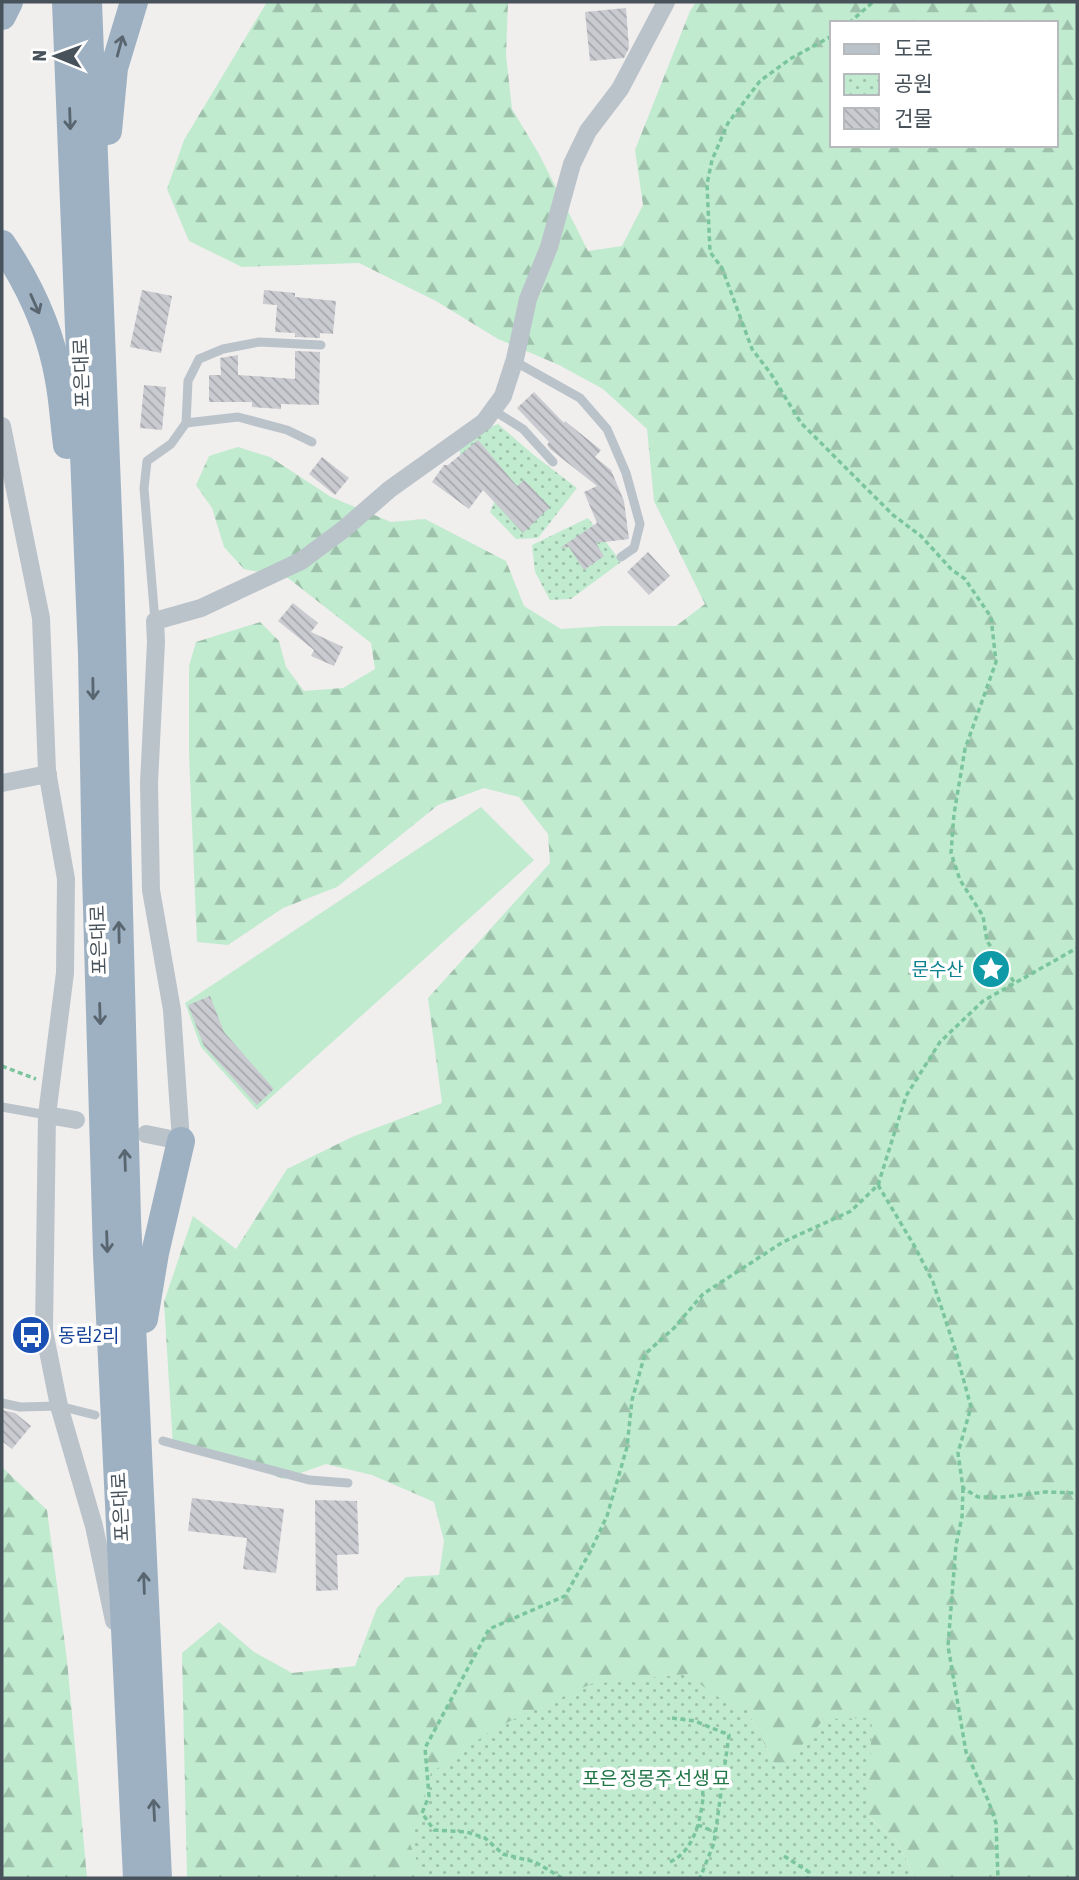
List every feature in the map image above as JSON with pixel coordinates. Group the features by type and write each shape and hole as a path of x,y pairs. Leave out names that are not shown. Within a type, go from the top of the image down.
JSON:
{"highway":[{"path":"2,16 9,2"},
{"name":"포은대로","path":"66,2 92,654 107,1255 137,1878"},
{"name":"포은대로","path":"88,2 110,565 127,1206 158,1878"},
{"path":"102,383 109,107 114,68 134,2"},
{"path":"2,244 19,269 42,321 59,378 92,654"},
{"path":"137,1405 143,1322 155,1253 181,1141"}],"street":[{"path":"146,1134 181,1141 172,1010 151,890 149,783 155,621 201,608 301,561 344,529 390,489 484,422 503,396 528,299 549,247 572,164 588,131 620,89 666,2"},
{"path":"2,426 41,618 48,774 66,879 65,973 47,1115 44,1332 59,1406 94,1526 128,1686"},
{"path":"2,783 48,774"},
{"path":"47,1115 76,1120"}],"lane":[{"path":"155,621 145,488 147,461 171,444 186,423 188,381 199,359 223,349 259,342 321,345"},
{"path":"514,361 580,398 607,429 626,473 640,524 634,548 621,556"},
{"path":"493,410 523,429 553,462"},
{"path":"186,423 238,418 286,430 313,442"},
{"path":"2,1107 47,1115"},
{"path":"2,1403 20,1407 59,1406 95,1415"},
{"path":"163,1441 309,1480 348,1483"}],"path":[{"path":"851,21 873,2"},
{"path":"830,37 790,59 760,81 729,123 712,160 707,184 710,252 722,268 752,349 771,374 801,424 893,515 921,536 951,569 965,579 991,618 996,662 965,748 954,814 951,853 960,880 983,916 987,941 1014,982"},
{"path":"562,1878 535,1862 503,1854 485,1838 467,1832 434,1830 422,1813 429,1796 425,1748 489,1629 565,1596 590,1552 607,1516 626,1447 632,1400 645,1354 674,1328 703,1294 783,1242 851,1211 878,1185 906,1096 940,1042 983,1001 1077,948"},
{"path":"2,1066 50,1085"},
{"path":"878,1185 933,1282 971,1407 958,1453 963,1488 948,1646 966,1752 996,1823 998,1878"},
{"path":"963,1488 978,1497 1045,1492 1077,1493"},
{"path":"672,1718 695,1721 729,1735 713,1843 700,1878"},
{"path":"670,1862 682,1856 693,1839 704,1800 702,1783 697,1774 675,1785"},
{"path":"698,1825 715,1832"},
{"path":"784,1856 809,1872 808,1878"}],"green space":[{"path":"267,2 508,2 506,55 512,109 539,154 588,251 622,246 643,205 635,150 690,11 696,2 1077,2 1077,1878 915,1878 898,1843 862,1810 779,1773 749,1714 425,1878 187,1878 182,1653 219,1622 254,1652 292,1673 355,1666 377,1608 406,1577 439,1575 444,1541 434,1502 372,1475 326,1464 284,1479 227,1459 173,1447 164,1302 193,1216 236,1249 287,1169 352,1137 442,1103 428,998 550,863 548,834 519,797 484,788 438,805 337,887 283,908 228,945 197,942 189,755 189,666 196,642 260,622 279,641 286,667 304,691 343,688 375,669 371,643 288,578 244,569 224,547 212,508 196,485 209,456 238,447 270,457 331,497 391,522 425,519 506,561 524,606 561,629 676,626 705,604 654,501 647,429 603,389 559,365 498,339 436,301 359,263 242,267 189,241 167,189 184,140"},
{"path":"498,424 577,488 538,538 516,539 490,512 500,489 491,490 460,454 459,444"},
{"path":"588,518 621,562 571,599 550,600 535,572 532,545"},
{"path":"481,807 534,860 257,1110 201,1047 185,1003"},
{"path":"2,1467 47,1510 67,1660 87,1878 2,1878"},
{"name":"포은 정몽주 선생 묘","path":"688,1674 714,1695 747,1710 779,1773 824,1719 872,1718 868,1816 898,1843 915,1878 424,1878 410,1844 431,1773 495,1728 591,1684"}],"building":[{"path":"626,8 629,48 624,58 590,61 585,12"},
{"path":"142,290 172,296 161,353 130,347"},
{"path":"264,290 295,293 295,297 336,301 333,334 320,333 320,338 295,337 295,333 275,332 277,305 263,304"},
{"path":"295,351 320,352 319,405 281,404 281,409 252,407 252,402 209,402 209,375 221,375 220,358 238,355 238,375 295,379"},
{"path":"144,385 166,387 162,430 140,428"},
{"path":"534,392 564,423 565,421 601,450 595,457 611,470 624,501 629,539 596,543 604,556 584,570 569,547 560,548 597,523 584,492 597,486 550,449 547,445 549,442 517,408"},
{"path":"478,440 517,486 524,480 550,507 523,533 483,490 469,509 432,482 444,465 448,465"},
{"path":"322,457 349,478 335,495 309,474"},
{"path":"648,552 670,576 649,595 627,572"},
{"path":"293,603 318,623 311,632 343,647 334,666 311,656 314,650 278,621"},
{"path":"210,996 224,1032 274,1089 257,1105 204,1046 188,1005"},
{"path":"2,1410 15,1413 31,1426 12,1449 2,1441"},
{"path":"192,1498 284,1509 276,1573 243,1569 247,1538 188,1531"},
{"path":"315,1500 357,1501 359,1554 337,1555 338,1590 316,1591"}],"place":[{"name":"문수산","path":"991,969"},
{"name":"동림2리","path":"31,1335"}]}
